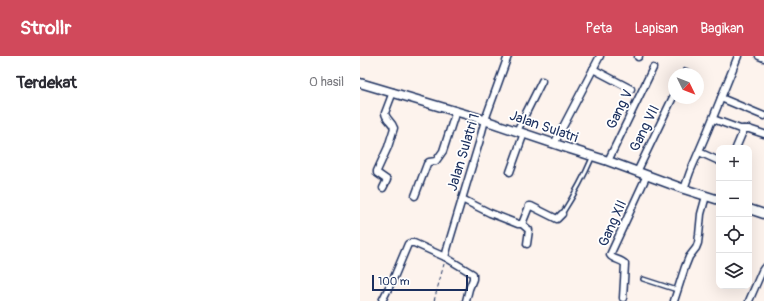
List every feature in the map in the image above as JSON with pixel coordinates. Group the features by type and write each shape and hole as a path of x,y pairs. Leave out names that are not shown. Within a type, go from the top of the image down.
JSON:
{"main road":[{"name":"Jalan Sulatri","path":"360,83 485,120 716,199"},
{"path":"752,210 764,214"}],"street":[{"name":"Jalan Sulatri 1","path":"445,257 480,142 485,120 508,56"},
{"path":"554,144 600,56"},
{"path":"684,189 738,56"},
{"path":"759,56 764,58"},
{"name":"Gang V","path":"608,161 653,68"},
{"path":"593,69 631,89"},
{"path":"510,172 521,132 542,81"},
{"path":"383,188 387,180 377,173 377,171 388,147 394,128 387,119 385,113 393,92"},
{"path":"721,98 764,116"},
{"name":"Gang VII","path":"636,172 670,104"},
{"path":"415,196 427,164 429,162 436,161 443,151 456,111"},
{"path":"713,118 740,129 749,129 764,134"},
{"path":"737,145 744,129"},
{"path":"699,152 716,160"},
{"name":"Gang XII","path":"623,298 625,264 612,258 610,255 647,175"},
{"path":"674,301 689,257 698,243 701,214 706,196"},
{"path":"462,200 495,215 518,224 522,224 529,230 527,244"},
{"path":"522,224 529,206 557,219 562,214"},
{"path":"382,301 408,244 410,243 414,243 445,257 474,276 466,301"},
{"path":"749,301 764,268"}],"lane":[{"path":"562,214 593,156"},
{"path":"643,279 677,290"}],"path":[{"path":"434,301 445,257"}]}
